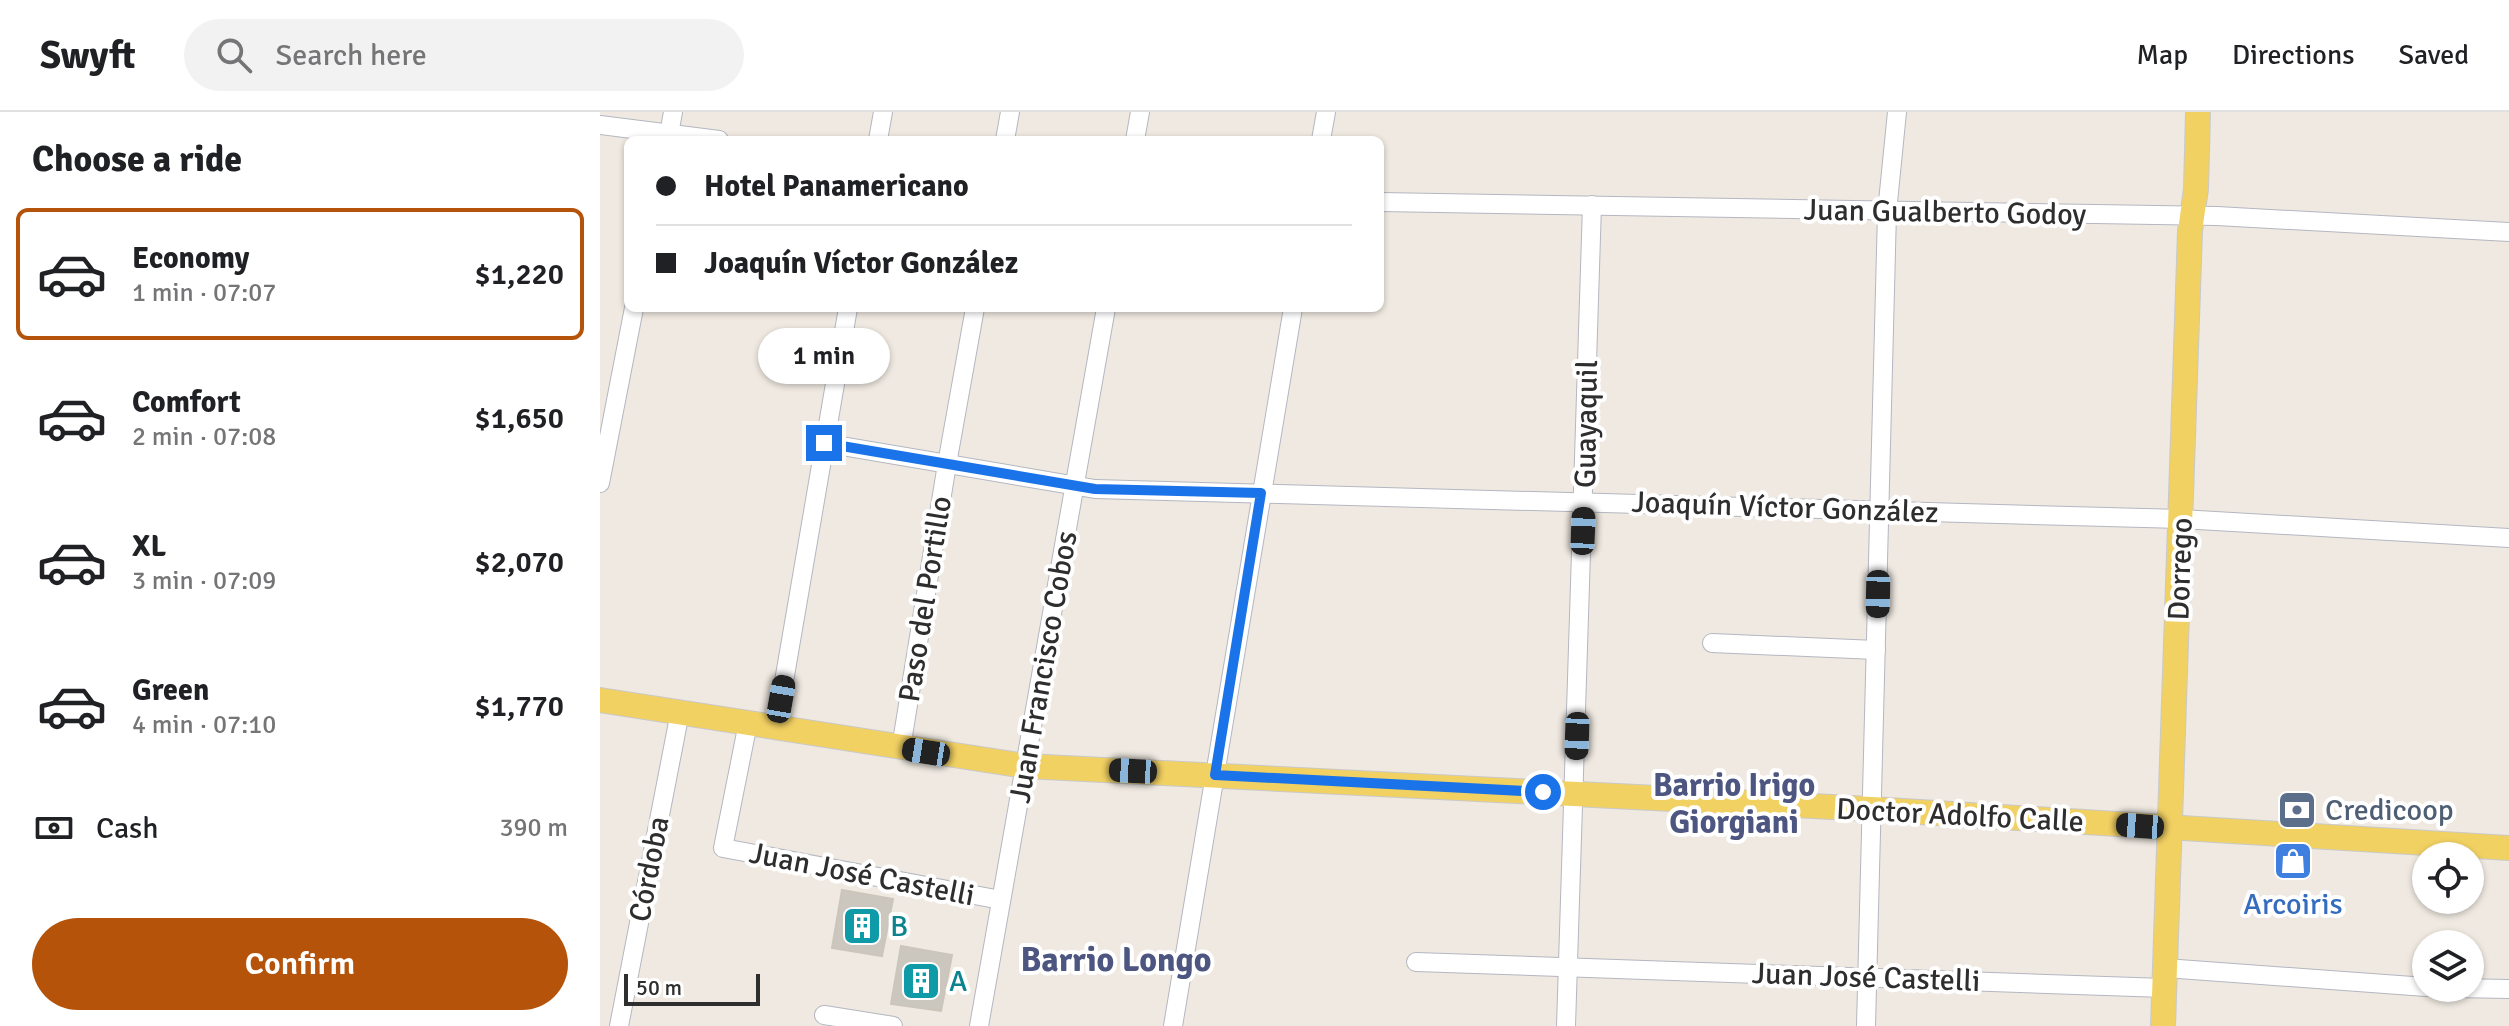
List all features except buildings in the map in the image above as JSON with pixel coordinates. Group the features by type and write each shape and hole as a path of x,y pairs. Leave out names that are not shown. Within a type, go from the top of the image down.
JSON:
{"main road":[{"name":"Dorrego","path":"2163,1026 2198,112"},
{"name":"Doctor Adolfo Calle","path":"600,700 1025,766 1871,809 2509,848"}],"street":[{"path":"668,136 673,112"},
{"path":"879,136 883,112"},
{"path":"1006,136 1010,112"},
{"path":"1136,136 1140,112"},
{"path":"1322,136 1326,112"},
{"path":"1866,1026 1887,212 1897,112"},
{"path":"600,125 662,136"},
{"name":"Juan Gualberto Godoy","path":"1384,202 2192,216 2509,232"},
{"name":"Guayaquil","path":"1566,1026 1592,205"},
{"path":"600,483 633,312"},
{"path":"776,728 847,312"},
{"name":"Paso del Portillo","path":"901,748 974,312"},
{"name":"Juan Francisco Cobos","path":"979,1026 1105,312"},
{"path":"1173,1026 1292,312"},
{"name":"Joaquín Víctor González","path":"824,443 1075,487 2181,519 2509,538"},
{"path":"1712,643 1876,650"},
{"name":"Córdoba","path":"619,1026 680,712"},
{"name":"Juan José Castelli","path":"748,723 723,848 1001,900"},
{"name":"Juan José Castelli","path":"1416,962 1867,977 2165,978 2412,987"},
{"path":"2484,989 2509,989"},
{"path":"824,1015 893,1026"}],"place":[{"name":"Credicoop","path":"2297,810"},
{"name":"Arcoiris","path":"2293,861"},
{"name":"B","path":"862,926"},
{"name":"A","path":"921,981"}],"district":[{"name":"Barrio Irigo Giorgiani","path":"1734,804"},
{"name":"Barrio Longo","path":"1116,959"}],"route":[{"path":"824,443 1075,487 1261,493 1215,775 1543,792"}]}
